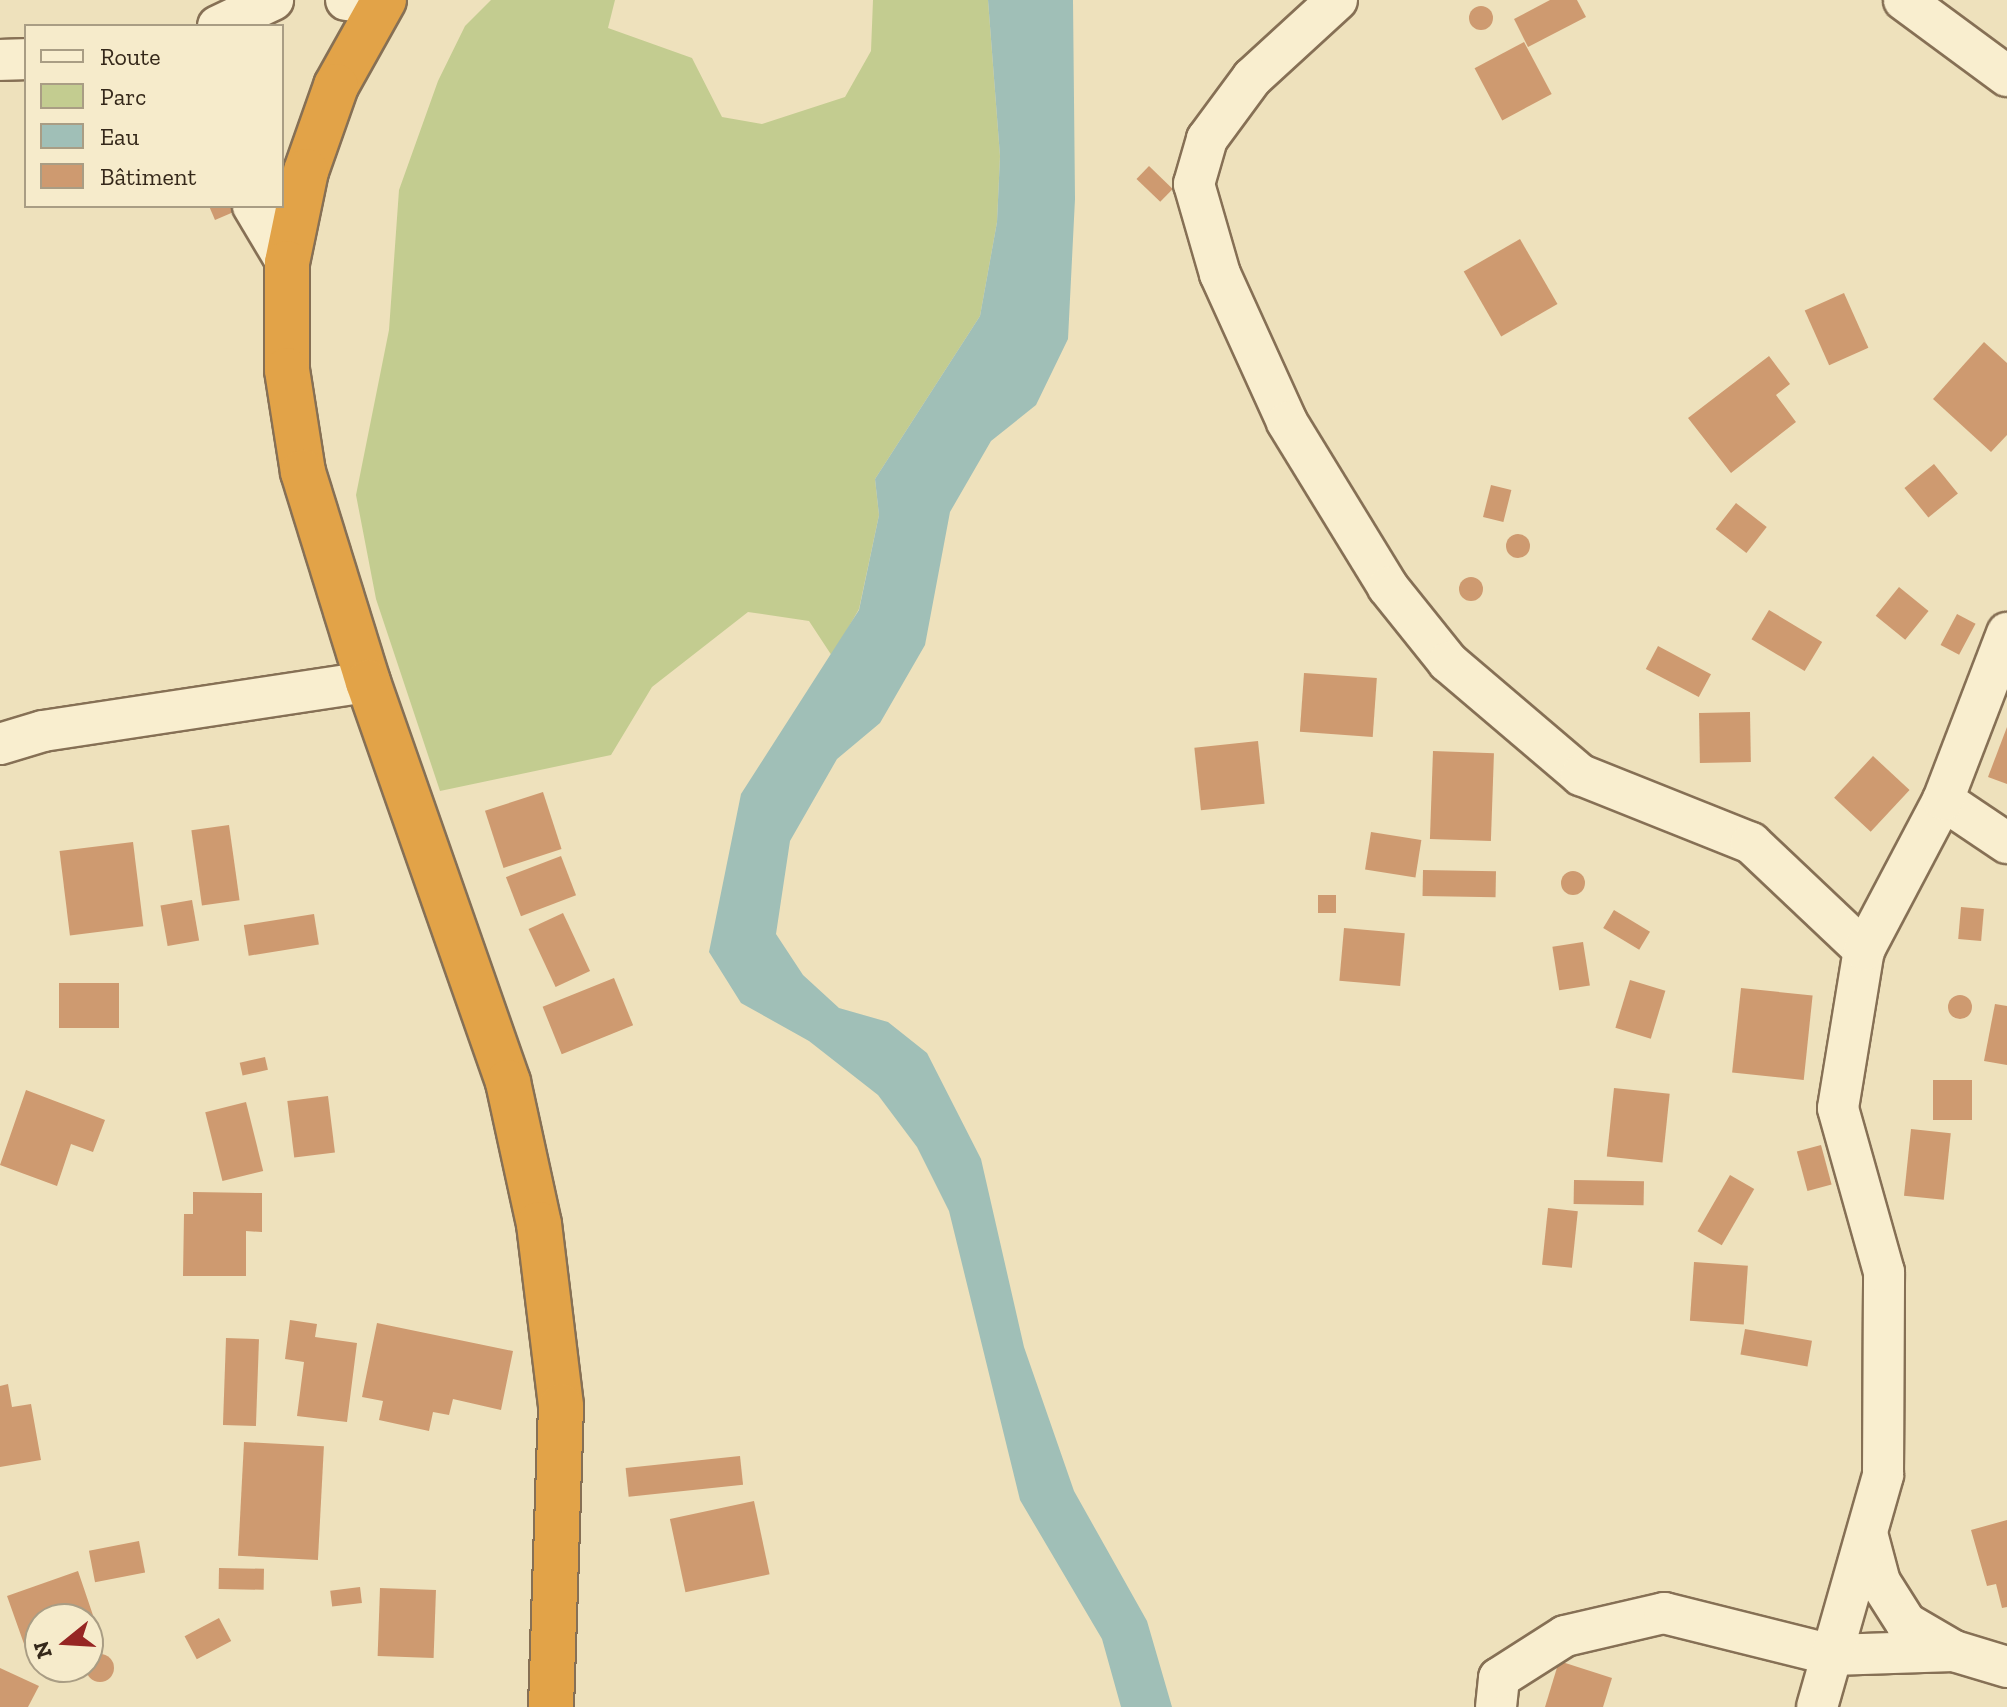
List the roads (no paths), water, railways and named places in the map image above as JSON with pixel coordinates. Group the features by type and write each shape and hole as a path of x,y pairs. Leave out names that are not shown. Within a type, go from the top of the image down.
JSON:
{"highway":[{"path":"370,1 306,171 287,263 287,370 303,472 368,682 508,1082 539,1224 561,1406 551,1707"}],"street":[{"path":"222,24 273,0"},
{"path":"1337,0 1252,78 1207,139 1194,184 1220,274 1287,422 1388,587 1448,662 1581,775 1751,843 1864,950"},
{"path":"1904,0 2007,76"},
{"path":"0,60 24,59"},
{"path":"254,208 287,263"},
{"path":"1817,1707 1868,1537 1883,1475 1884,1272 1838,1108 1864,950 1943,800 2007,633"},
{"path":"0,744 43,731 368,682"},
{"path":"1943,800 2007,843"},
{"path":"1868,1537 1880,1582 1906,1623 1954,1651 2007,1667"},
{"path":"1496,1707 1499,1678 1565,1636 1664,1613 1832,1655 1954,1651"}],"water":[{"path":"988,0 1073,0 1075,199 1068,339 1036,405 991,441 950,512 925,645 880,723 837,759 790,841 776,934 803,975 839,1008 888,1022 927,1053 981,1159 1024,1347 1074,1491 1147,1621 1172,1707 1121,1707 1102,1639 1020,1500 949,1211 917,1147 878,1095 809,1041 741,1003 709,952 741,794 859,610 879,515 875,479 980,316 997,222 1000,156"}]}
